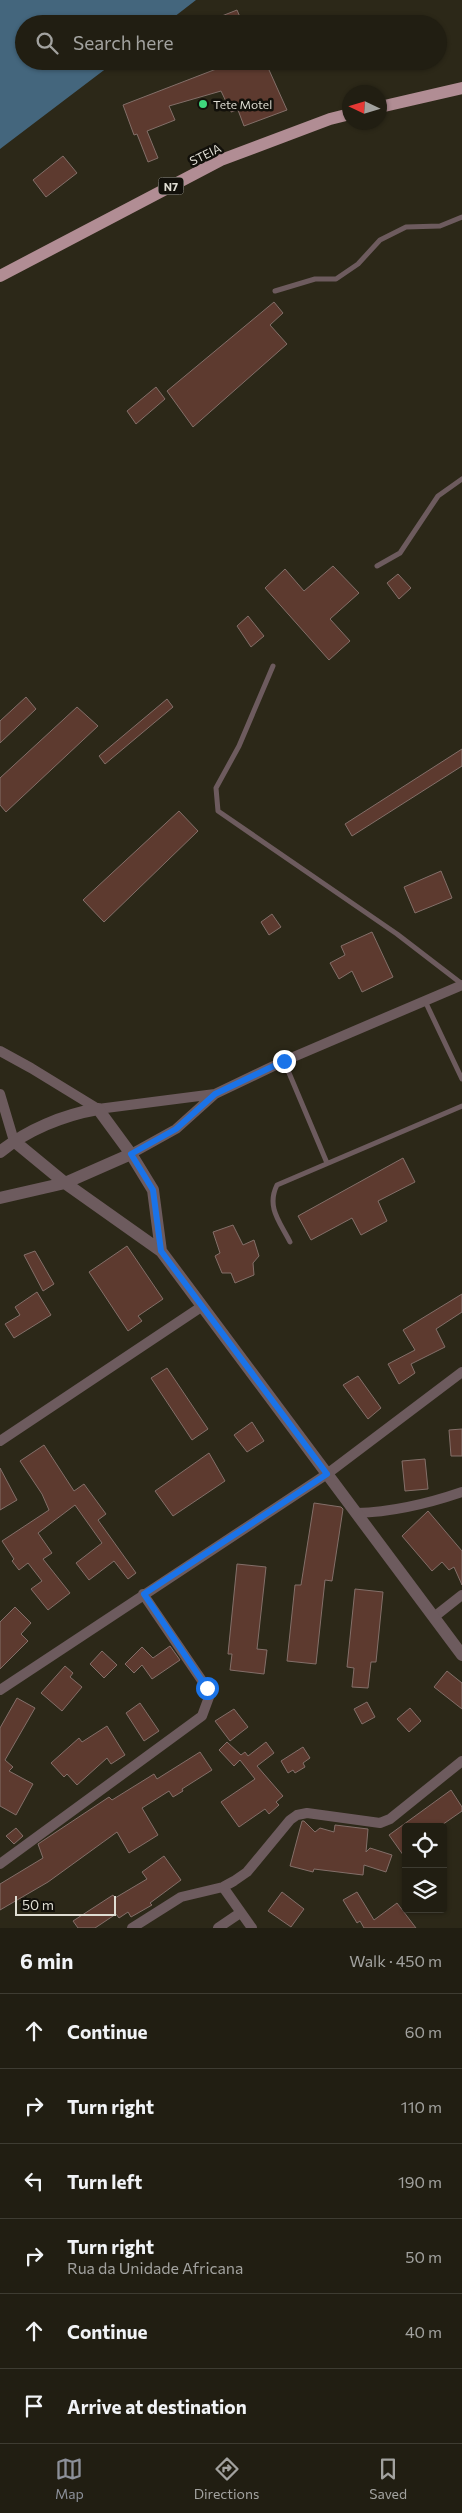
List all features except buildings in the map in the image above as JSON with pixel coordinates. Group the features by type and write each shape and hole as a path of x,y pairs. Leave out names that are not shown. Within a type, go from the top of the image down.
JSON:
{"main road":[{"path":"387,105 462,88"},
{"name":"STEIA","path":"0,276 221,160 342,116"}],"street":[{"path":"0,1198 64,1183 131,1154 176,1129 215,1094 284,1061 462,985"},
{"path":"0,1051 98,1109 131,1154 153,1190 161,1251"},
{"path":"0,1094 14,1141 64,1183 161,1251 462,1655"},
{"path":"0,1152 14,1141 72,1114 215,1094"},
{"path":"0,1441 201,1307"},
{"path":"0,1690 327,1474 462,1372"},
{"path":"356,1513 386,1512 412,1508 462,1492"},
{"path":"0,1864 202,1716 207,1707 207,1688 203,1679 144,1594"},
{"path":"434,1617 462,1595"},
{"path":"132,1928 181,1897 223,1887 247,1872 290,1820 297,1815 307,1813 380,1823 390,1819 462,1761"},
{"path":"223,1887 252,1928"},
{"path":"218,1928 240,1913"}],"lane":[{"path":"275,290 315,279 336,279 358,264 380,240 406,228 440,226 462,217"},
{"path":"377,566 400,553 438,496 462,479"},
{"path":"273,666 239,746 216,788 218,810 397,934 462,985"},
{"path":"425,1001 462,1079"},
{"path":"284,1061 327,1163"},
{"path":"290,1242 272,1204 272,1194 277,1185 462,1106"}],"water":[{"path":"0,0 196,0 177,15 15,15 15,70 104,70 0,149"}],"place":[{"name":"Tete Motel","path":"203,104"}],"route":[{"path":"207,1688 203,1679 144,1594 327,1474 161,1251 153,1190 131,1154 176,1129 215,1094 284,1061"}]}
